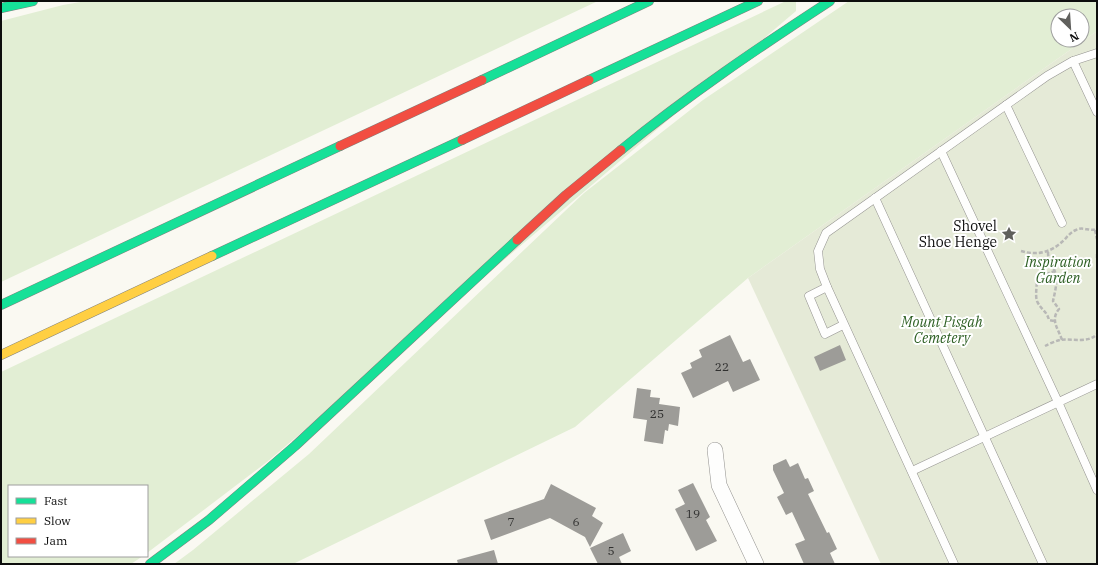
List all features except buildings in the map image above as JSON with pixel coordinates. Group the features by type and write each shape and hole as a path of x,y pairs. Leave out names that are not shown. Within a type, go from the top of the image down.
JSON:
{"highway":[{"path":"1,8 33,1"},
{"path":"1,305 649,1"},
{"path":"1,355 758,1"},
{"path":"150,564 209,520 295,446 566,194 664,116 738,62 830,1"}],"street":[{"path":"714,450 719,485 756,564"}],"lane":[{"path":"954,564 826,286 820,269 818,251 826,233 941,151 1047,76 1073,61 1097,53"},
{"path":"1073,61 1097,112"},
{"path":"1006,106 1062,224"},
{"path":"941,151 1058,402 1097,490"},
{"path":"875,198 1043,564"},
{"path":"826,286 809,296 825,334 844,325"},
{"path":"912,471 1097,384"}],"path":[{"path":"1021,251 1029,254 1048,252 1071,232 1077,229 1096,229 1097,239"},
{"path":"1048,252 1048,259 1055,271 1056,279 1054,301 1059,309 1055,314 1054,321 1062,340"},
{"path":"1097,254 1097,260"},
{"path":"1054,321 1049,320 1048,314 1037,302 1036,296 1037,279 1055,271"},
{"path":"1034,351 1058,340 1089,340 1094,338 1097,334"}],"green space":[{"path":"86,1 598,1 1,282 1,21 63,5"},
{"path":"786,1 796,1 796,11 267,462 148,552 148,485 8,485 8,557 142,557 131,564 1,564 1,372"},
{"path":"849,1 1097,1 1097,31 1090,36 1090,8 1050,8 1050,48 1073,48 748,278 575,427 293,564 174,564 309,454 584,193 703,100"},
{"name":"Mount Pisgah Cemetery","path":"1097,31 1097,564 881,564 748,278 1073,48 1090,48 1090,36"}],"traffic: fast":[{"path":"1,8 33,1"},
{"path":"482,80 649,1"},
{"path":"589,80 758,1"},
{"path":"621,150 723,73 830,1"},
{"path":"212,256 462,140"},
{"path":"1,305 340,146"},
{"path":"150,564 209,520 295,446 517,240"}],"traffic: slow":[{"path":"1,355 212,256"}],"traffic: jam":[{"path":"340,146 482,80"},
{"path":"462,140 589,80"},
{"path":"517,240 566,195 621,150"}],"place":[{"name":"Shovel Shoe Henge","path":"1009,234"}],"park label":[{"name":"Inspiration Garden","path":"1058,270"}]}
